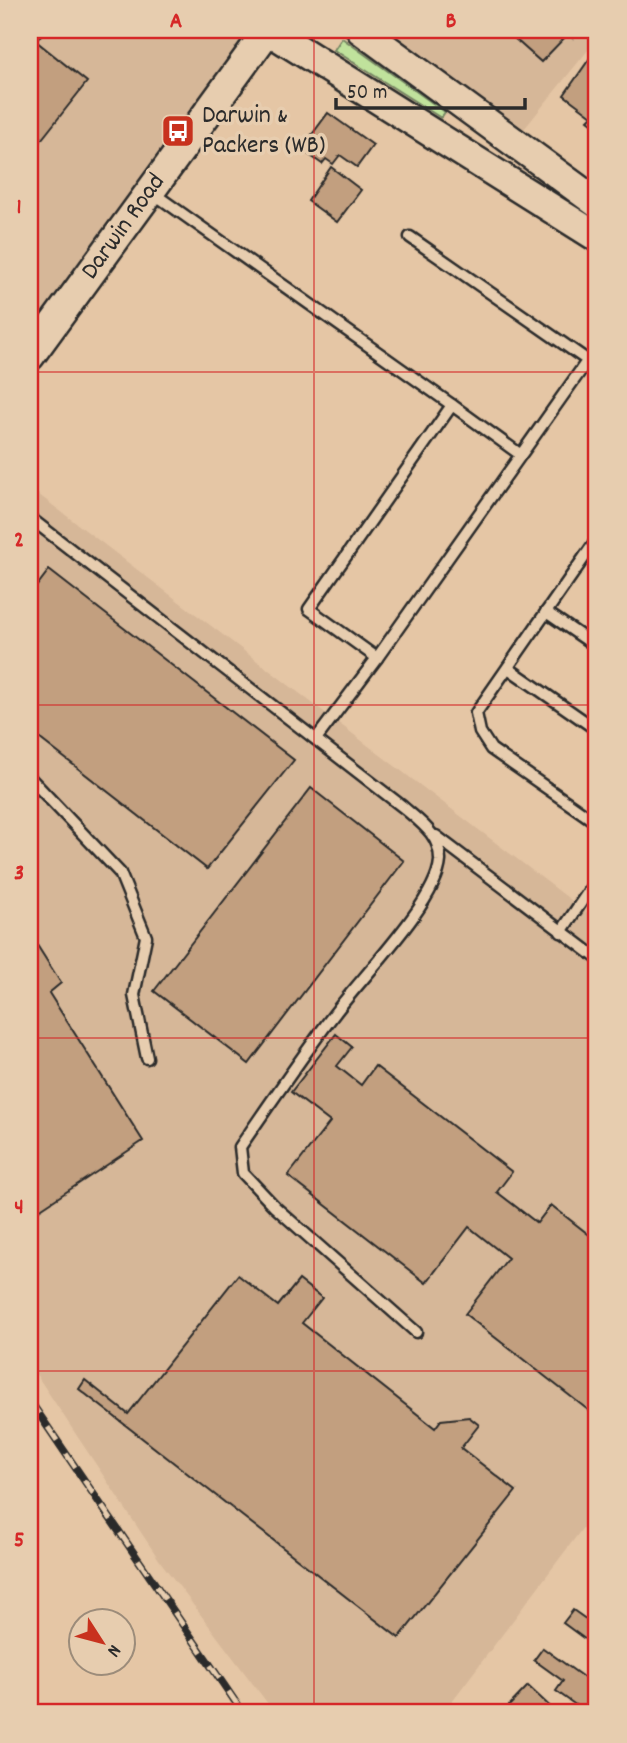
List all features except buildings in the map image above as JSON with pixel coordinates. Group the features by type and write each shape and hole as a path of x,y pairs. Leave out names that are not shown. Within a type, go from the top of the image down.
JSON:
{"main road":[{"name":"Darwin Road","path":"30,356 268,30"},
{"path":"268,30 481,167 597,237"},
{"path":"361,30 597,203"}],"lane":[{"path":"150,191 521,455"},
{"path":"410,237 597,367"},
{"path":"316,739 377,658 588,360"},
{"path":"377,658 309,609 452,405"},
{"path":"30,518 316,739 432,833 597,958"},
{"path":"597,539 476,713 480,732 491,749 597,823"},
{"path":"587,554 597,561"},
{"path":"546,612 597,646"},
{"path":"508,667 597,730"},
{"path":"30,778 120,873 146,937 134,995 147,1058"},
{"path":"416,1332 275,1207 243,1173 240,1147 335,1013 430,891 440,864 438,844 432,833"},
{"path":"561,932 597,879"}],"shaded area":[{"path":"30,30 268,30 30,356"},
{"path":"372,30 597,30 597,39 520,134"},
{"path":"30,488 597,920 597,1509 443,1713 275,1713 160,1561 30,1365"}],"green space":[{"path":"342,38 445,112 441,118 334,50"}],"railway":[{"path":"30,1401 243,1713"}],"place":[{"name":"Darwin & Packers (WB)","path":"178,131"}]}
